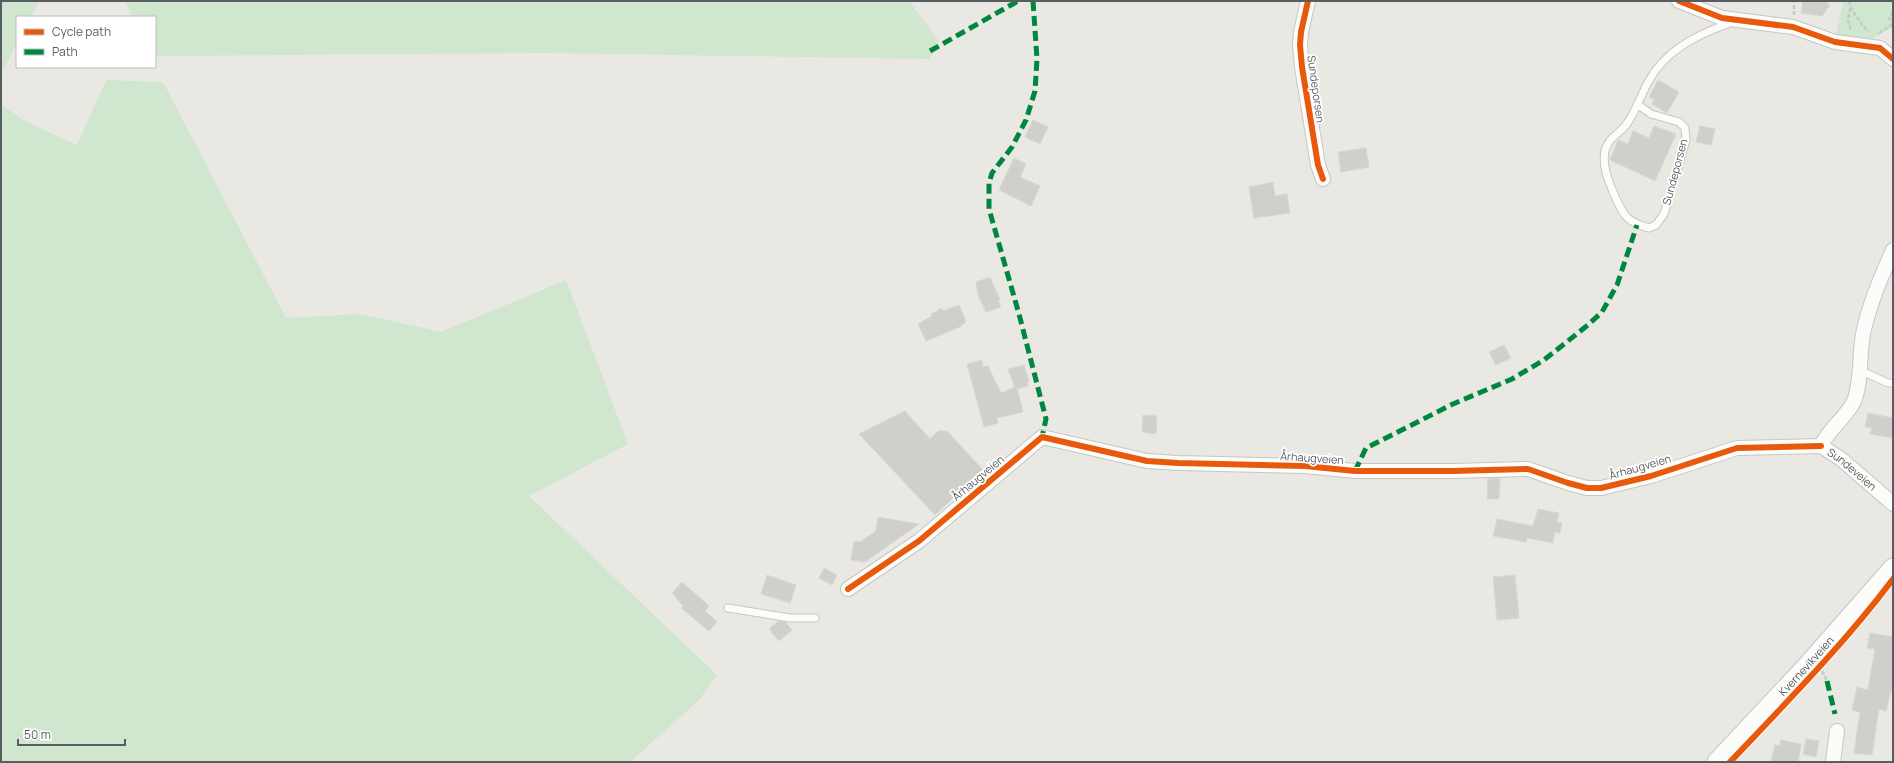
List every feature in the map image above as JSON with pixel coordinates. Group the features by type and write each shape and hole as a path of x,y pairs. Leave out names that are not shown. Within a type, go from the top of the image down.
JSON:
{"main road":[{"name":"Kvernevikveien","path":"1717,762 1806,667 1893,568"}],"street":[{"name":"Sundeporsen","path":"1308,1 1301,32 1302,60 1318,165 1323,179"},
{"name":"Sundeporsen","path":"1679,1 1722,18 1793,27 1835,42 1880,48 1893,59"},
{"name":"Sundeveien","path":"1893,250 1874,294 1864,332 1854,402 1829,432 1821,446 1841,460 1893,504"},
{"name":"Århaugveien","path":"848,589 919,541 1042,437 1154,461 1305,466 1355,471 1528,469 1587,488 1601,488 1651,476 1737,448 1821,446"},
{"path":"1833,762 1837,731"}],"lane":[{"name":"Sundeporsen","path":"1637,104 1651,114 1679,122 1685,128 1686,140 1664,214 1656,225 1649,228 1637,225 1622,214 1607,176 1604,162 1605,149 1612,137 1625,126 1652,75 1672,52 1683,44 1715,28 1736,20"},
{"path":"1859,370 1872,374 1888,383 1893,383"},
{"path":"728,608 790,618 815,618"}],"path":[{"path":"1849,1 1850,7 1848,21 1850,30 1856,33"},
{"path":"1850,7 1858,16 1862,27 1870,33"},
{"path":"1866,35 1870,33 1878,33 1893,24 1889,18 1893,12"},
{"path":"1878,33 1882,36"},
{"path":"1814,673 1824,662"}],"green space":[{"path":"1,1 39,1 32,16 16,16 16,45 1,74"},
{"path":"125,1 909,1 939,41 929,59 548,53 156,56 156,16 132,16"},
{"path":"1843,1 1893,1 1893,27 1872,39 1836,37"},
{"path":"106,80 163,82 286,318 360,314 441,332 566,280 628,444 529,496 717,675 699,700 630,762 1,762 1,104 23,120 77,145"}],"building":[{"path":"1803,1 1828,1 1827,4 1830,5 1822,16 1801,13"},
{"path":"1658,80 1679,92 1667,113 1652,104 1654,100 1649,97"},
{"path":"1033,120 1048,127 1040,144 1025,137"},
{"path":"1654,126 1676,134 1655,181 1610,160 1618,140 1628,144 1633,131 1649,138"},
{"path":"1700,126 1715,129 1711,145 1696,142"},
{"path":"1366,148 1369,167 1341,172 1338,152"},
{"path":"1014,158 1026,164 1020,177 1040,186 1031,206 999,190"},
{"path":"1273,182 1275,196 1287,194 1290,213 1254,218 1249,187"},
{"path":"990,277 1000,300 998,301 1001,307 986,312 978,295 976,282"},
{"path":"959,305 965,318 965,323 961,325 962,326 926,341 918,324 942,308 943,311"},
{"path":"1504,345 1511,358 1496,365 1489,352"},
{"path":"982,360 983,367 988,366 1001,393 1015,387 1008,369 1024,365 1029,382 1027,383 1028,386 1017,389 1023,412 997,418 998,423 984,427 967,364"},
{"path":"905,411 930,439 938,431 947,431 983,470 935,515 859,434"},
{"path":"1868,413 1893,418 1893,438 1870,434 1872,428 1865,427"},
{"path":"1143,415 1157,416 1156,434 1142,432"},
{"path":"1500,478 1499,499 1487,499 1488,479"},
{"path":"1538,509 1559,513 1557,522 1562,523 1560,533 1555,532 1553,543 1527,538 1526,542 1493,536 1497,519 1533,526"},
{"path":"878,517 919,524 865,562 851,560 854,541 860,542 876,531"},
{"path":"824,568 837,575 832,585 819,578"},
{"path":"767,575 796,585 790,603 761,594"},
{"path":"1515,575 1519,618 1497,620 1493,577"},
{"path":"682,582 709,606 705,611 717,622 709,631 681,608 683,606 672,593"},
{"path":"778,621 785,622 792,630 779,641 769,629"},
{"path":"1870,633 1893,637 1893,683 1886,711 1879,709 1872,755 1854,753 1860,712 1852,710 1857,687 1868,690 1875,649 1867,648"},
{"path":"1806,739 1819,741 1816,757 1803,754"},
{"path":"1781,740 1801,744 1798,762 1771,762 1775,745 1780,746"}],"marked path":[{"path":"930,51 1018,1"},
{"path":"1033,1 1037,59 1035,91 1026,120 1012,147 992,173 989,183 989,209 1019,314 1046,419 1042,437"},
{"path":"1355,471 1366,448 1453,404 1512,379 1544,360 1588,325 1602,312 1617,285 1637,225"},
{"path":"1827,681 1835,714"}],"cycle path":[{"path":"1308,1 1301,32 1300,45 1302,67 1318,165 1323,179"},
{"path":"1679,1 1722,18 1793,27 1835,42 1880,48 1893,59"},
{"path":"848,589 919,541 1042,437 1147,461 1305,466 1355,471 1528,469 1587,488 1601,488 1651,476 1737,448 1821,446"},
{"path":"1730,762 1835,650 1893,579"}]}
